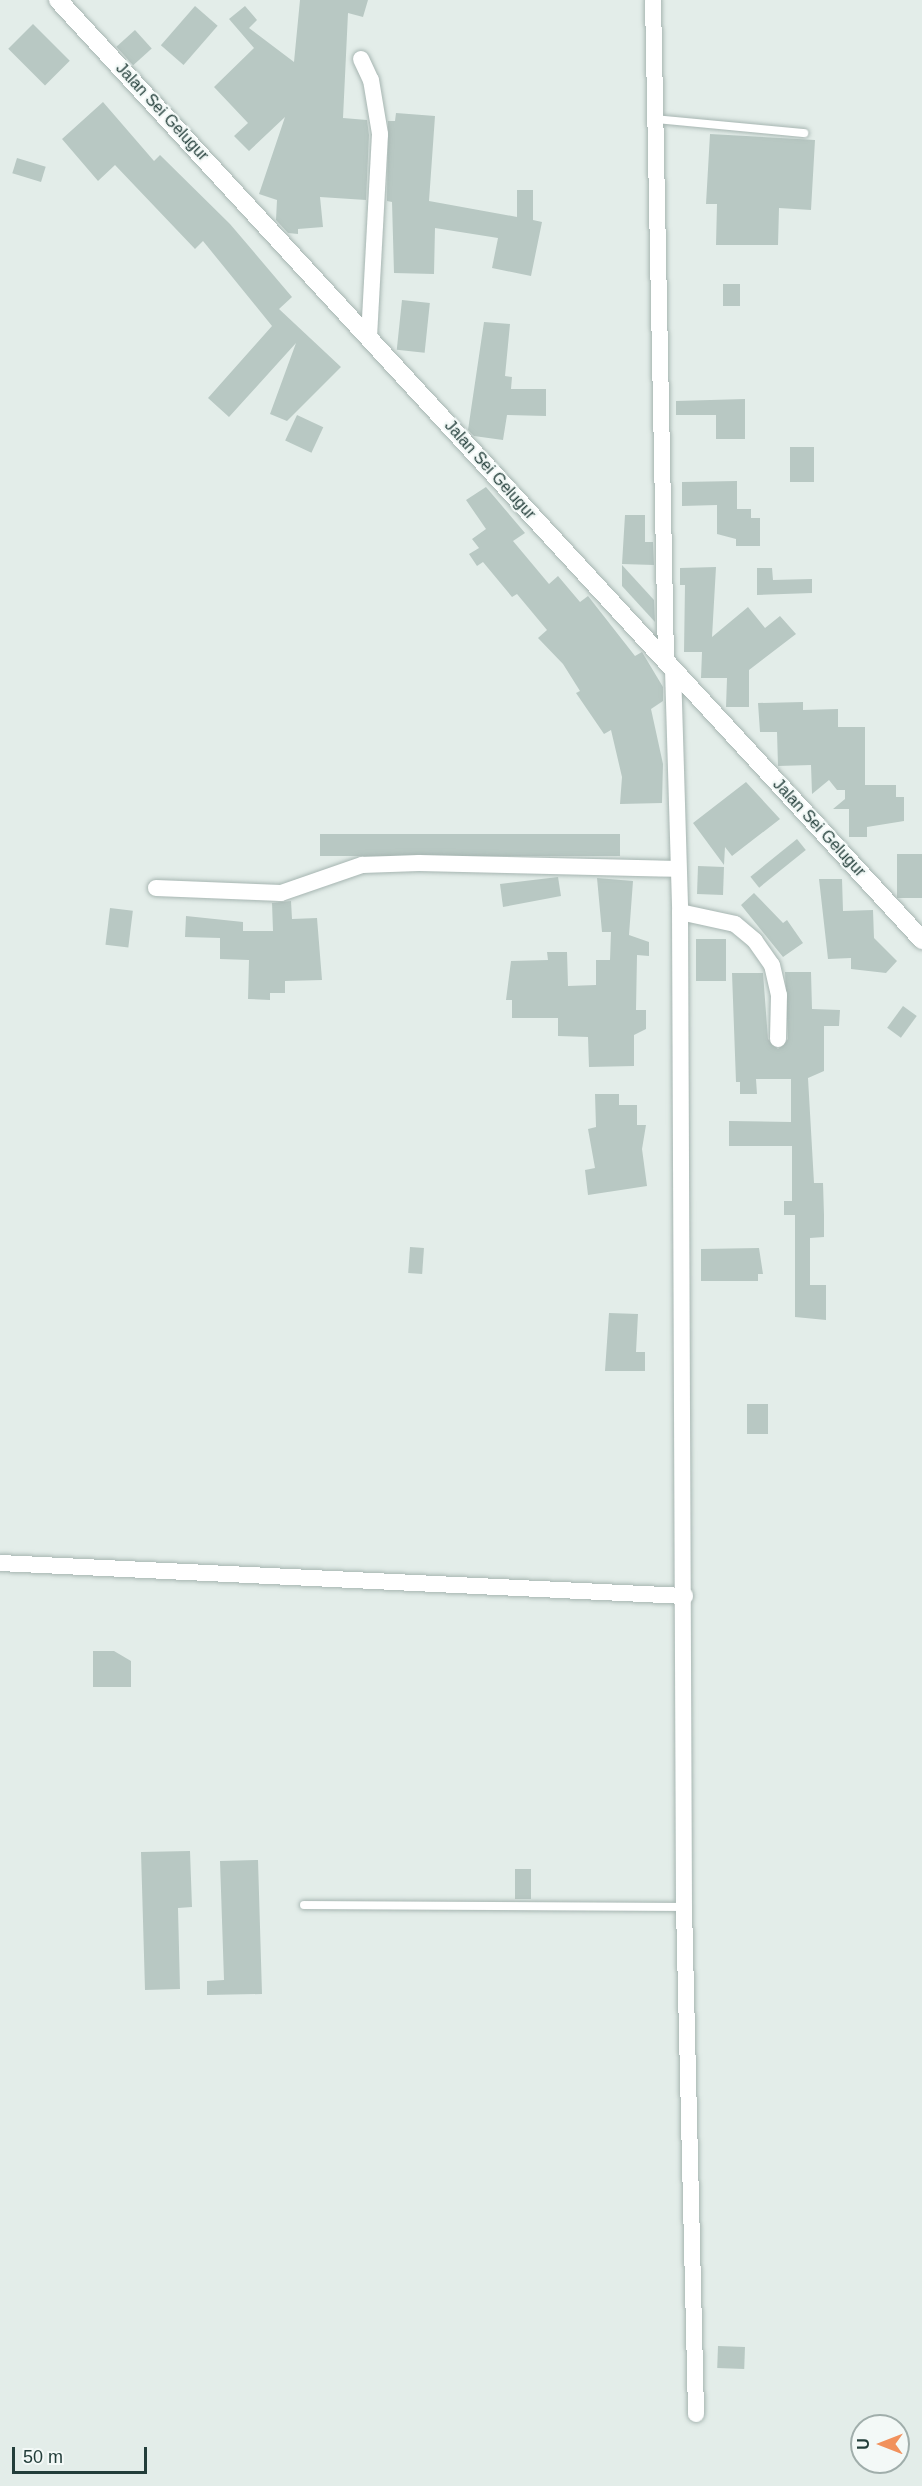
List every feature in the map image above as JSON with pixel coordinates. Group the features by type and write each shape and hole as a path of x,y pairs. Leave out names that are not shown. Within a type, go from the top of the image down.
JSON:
{"main road":[{"name":"Jalan Sei Gelugur","path":"58,0 369,335 922,940"}],"street":[{"path":"653,0 669,665 680,912 685,1596 684,1907 696,2414"},
{"path":"361,59 371,80 381,134 369,335"},
{"path":"156,888 281,893 362,865 419,863 678,869"},
{"path":"680,912 735,924 755,941 772,965 779,995 778,1038"},
{"path":"0,1563 685,1596"}],"lane":[{"path":"656,119 804,133"},
{"path":"304,1905 684,1907"}],"building":[{"path":"300,0 368,0 363,17 348,13 343,118 367,120 369,135 366,200 320,197 323,227 298,229 298,234 288,233 276,220 277,200 259,194 285,117 249,151 234,136 248,123 214,87 254,48 229,19 245,6 257,20 249,28 294,62"},
{"path":"195,6 218,26 184,65 161,45"},
{"path":"33,24 70,61 45,86 8,49"},
{"path":"135,30 152,49 133,65 116,47"},
{"path":"103,102 154,161 160,155 230,224 292,297 279,309 341,367 287,421 270,414 296,343 229,417 208,398 272,326 203,241 195,249 115,165 98,181 62,139"},
{"path":"396,113 435,116 429,201 517,217 517,190 533,190 533,220 542,222 531,276 492,268 498,238 435,228 434,274 394,273 392,202 387,201 388,121 395,121"},
{"path":"710,134 815,140 811,210 779,208 778,245 716,245 717,204 706,204"},
{"path":"17,158 46,167 41,182 12,173"},
{"path":"723,284 740,284 740,306 723,306"},
{"path":"402,300 430,303 425,353 397,350"},
{"path":"484,322 510,324 505,376 512,377 511,389 546,389 546,416 507,415 503,440 474,436 468,430"},
{"path":"745,399 745,439 716,439 716,415 676,415 676,401"},
{"path":"297,415 323,427 311,453 285,440"},
{"path":"790,447 814,447 814,482 790,482"},
{"path":"737,481 737,509 751,509 751,518 760,518 760,546 736,546 736,539 717,534 717,505 682,506 682,482"},
{"path":"486,487 525,533 513,541 549,584 558,576 580,602 588,596 635,656 642,652 663,687 663,701 651,709 663,764 662,803 620,804 622,777 611,730 604,734 576,693 580,691 563,664 538,638 547,630 517,594 512,597 483,562 477,566 469,554 479,548 472,539 486,529 466,500"},
{"path":"625,515 645,515 645,542 653,542 654,565 622,564"},
{"path":"622,565 654,600 655,622 622,586"},
{"path":"716,567 712,637 748,607 765,628 780,616 796,634 749,670 749,707 726,707 727,678 701,678 702,652 684,652 685,585 680,585 680,568"},
{"path":"757,568 772,568 773,580 812,579 812,593 757,595"},
{"path":"803,702 803,710 838,709 838,727 865,727 865,785 896,785 896,797 904,797 904,821 867,827 867,837 849,837 849,809 833,809 845,799 845,790 837,790 829,780 812,794 811,765 778,766 777,732 760,732 758,703"},
{"path":"746,782 780,819 732,856 725,847 724,865 693,823"},
{"path":"320,834 620,834 620,856 320,856"},
{"path":"797,839 806,850 759,888 750,877"},
{"path":"897,854 922,854 922,898 897,898"},
{"path":"698,866 724,867 723,895 697,894"},
{"path":"558,877 561,896 503,907 500,884"},
{"path":"597,878 633,881 629,935 649,942 649,956 637,955 636,1010 646,1010 646,1029 634,1035 634,1066 589,1067 588,1037 558,1036 558,1018 512,1018 512,1000 506,1000 511,961 548,960 547,952 567,952 568,986 596,985 596,960 610,960 611,932 602,932"},
{"path":"819,879 842,879 843,911 873,910 874,938 897,961 886,973 851,969 851,958 828,959"},
{"path":"754,893 783,923 787,920 803,943 783,957 741,905"},
{"path":"291,901 292,919 317,918 322,980 285,981 285,993 270,993 270,1000 248,999 249,960 220,959 220,938 185,937 186,916 243,922 243,931 273,931 272,903"},
{"path":"110,908 133,911 128,948 105,945"},
{"path":"696,939 726,939 726,981 696,981"},
{"path":"785,972 811,972 812,1009 840,1010 839,1026 824,1026 824,1071 808,1078 814,1183 823,1183 824,1215 824,1237 810,1238 810,1285 826,1285 826,1320 795,1317 795,1215 784,1215 784,1201 792,1201 792,1146 729,1146 729,1121 791,1122 791,1079 756,1079 757,1094 740,1094 740,1082 736,1082 732,973 763,973 768,1039 778,1049 788,1039"},
{"path":"903,1006 917,1016 901,1038 887,1028"},
{"path":"595,1094 619,1094 619,1105 637,1105 637,1125 646,1125 642,1149 647,1186 588,1195 585,1170 595,1168 588,1129 596,1127"},
{"path":"410,1247 424,1248 422,1274 408,1273"},
{"path":"759,1248 763,1274 758,1274 758,1281 701,1281 701,1249"},
{"path":"609,1313 638,1314 636,1352 645,1352 645,1371 605,1371"},
{"path":"747,1404 768,1404 768,1434 747,1434"},
{"path":"93,1651 114,1651 131,1661 131,1687 93,1687"},
{"path":"190,1851 192,1907 178,1908 180,1989 145,1990 141,1852"},
{"path":"258,1860 262,1994 207,1995 207,1981 224,1980 220,1861"},
{"path":"515,1869 531,1869 531,1899 515,1899"},
{"path":"718,2346 745,2347 744,2369 717,2368"}]}
